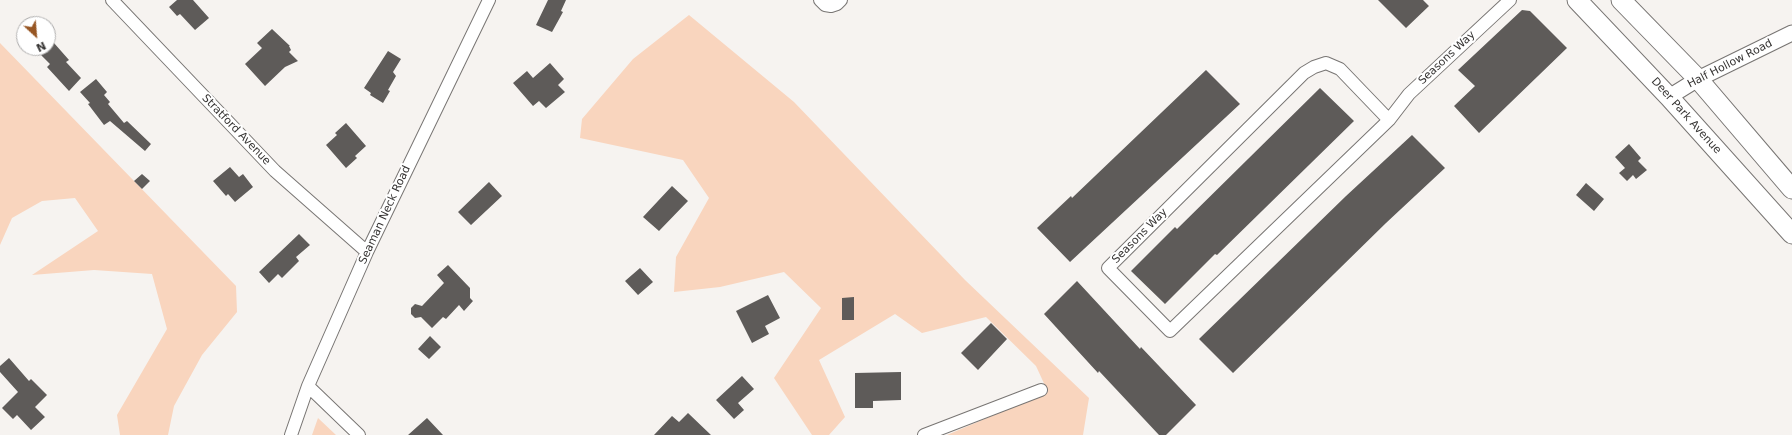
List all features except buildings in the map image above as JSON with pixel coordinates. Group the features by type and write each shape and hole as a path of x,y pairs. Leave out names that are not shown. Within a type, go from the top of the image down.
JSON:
{"main road":[{"name":"Deer Park Avenue","path":"1578,0 1669,97 1792,234"},
{"path":"1621,0 1698,79 1792,189"}],"street":[{"name":"Stratford Avenue","path":"112,0 275,171 367,252"},
{"name":"Seaman Neck Road","path":"291,435 308,386 367,252 489,0"},
{"path":"820,0 825,5 831,6 837,4 841,0"},
{"name":"Seasons Way","path":"1389,120 1340,69 1326,63 1314,67 1304,73 1108,268 1170,331 1389,120 1409,94 1510,0"},
{"name":"Half Hollow Road","path":"1669,97 1698,79 1792,33"},
{"path":"308,386 359,435"},
{"path":"924,435 1041,390"}],"shaded area":[{"path":"689,15 794,102 965,280 1089,398 1083,435 947,435 1048,392 1036,366 986,317 922,333 895,314 819,360 845,417 829,435 812,435 774,378 821,308 784,272 720,287 674,292 676,257 709,198 683,160 580,138 582,119 633,59"},
{"path":"0,43 236,286 237,312 202,355 174,406 168,435 120,435 117,415 167,329 152,274 94,270 32,275 98,231 75,198 42,201 12,218 0,245"},
{"path":"318,418 336,435 312,435"}]}
